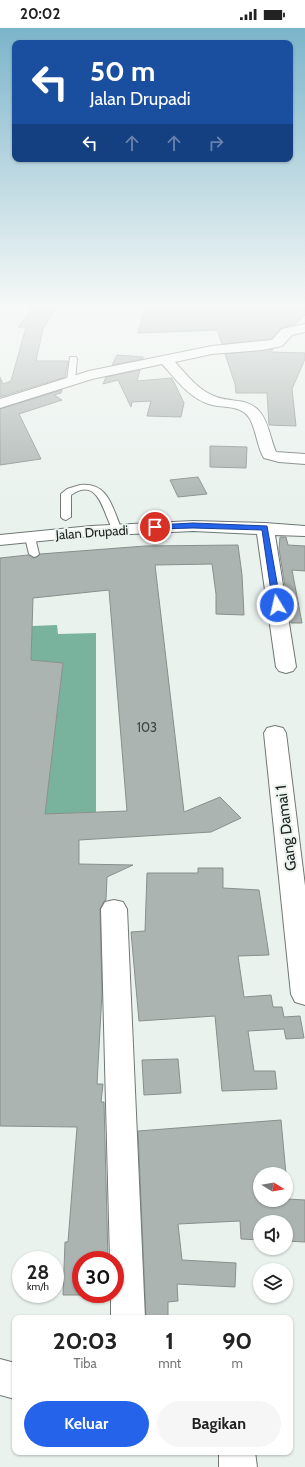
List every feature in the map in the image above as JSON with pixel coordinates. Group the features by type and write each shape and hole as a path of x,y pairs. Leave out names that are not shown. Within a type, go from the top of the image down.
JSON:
{"street":[{"path":"0,404 71,380 102,373"},
{"path":"178,373 192,388 209,399 247,408 251,411 259,422 270,454 279,458 305,458"},
{"name":"Jalan Drupadi","path":"0,540 117,530 193,526 265,528 305,531"},
{"path":"265,528 286,667"},
{"name":"Gang Damai 1","path":"275,733 305,994"},
{"path":"114,909 128,1315"},
{"path":"0,1377 12,1380"},
{"path":"237,1455 238,1467"}],"lane":[{"path":"71,380 72,373"},
{"path":"66,517 66,494 70,490 94,488 99,490 102,495 117,530"},
{"path":"30,537 34,554"}],"shaded area":[{"path":"57,625 58,634 96,633 96,812 45,814 63,663 31,660 32,626"}],"building":[{"path":"13,373 66,373 65,377 0,397 0,377 3,384 11,381"},
{"path":"125,373 139,373 137,381 172,378 184,403 181,417 147,416 151,401 132,402 131,407 118,380 103,384 106,377"},
{"path":"231,373 299,373 292,389 296,426 269,425 267,393 236,393"},
{"path":"62,390 61,393 54,395 62,400 19,414 41,459 0,465 0,409"},
{"path":"210,446 247,447 246,468 210,467"},
{"path":"198,477 207,494 178,497 170,480"},
{"path":"280,537 286,537 288,545 305,546 305,571 292,570 302,623 291,623 279,549"},
{"path":"238,545 242,575 244,615 216,614 216,594 212,564 155,565 184,812 220,797 241,818 211,832 79,840 79,864 133,865 107,877 106,900 100,909 102,993 97,1084 103,1084 101,1102 104,1102 108,1251 72,1251 72,1295 64,1295 64,1268 65,1242 68,1242 77,1127 0,1126 0,558 28,555 34,558 40,554 145,546","holes":["109,590 127,811 45,814 63,663 31,660 33,598"]},
{"path":"198,868 223,868 223,888 259,890 269,955 238,956 244,997 271,995 273,1007 282,1007 284,1017 300,1016 304,1038 286,1039 284,1029 248,1031 254,1071 275,1071 277,1089 222,1091 215,1016 139,1021 131,932 145,931 147,873 198,873"},
{"path":"178,1059 181,1093 144,1095 142,1060"},
{"path":"281,1120 285,1167 253,1167 253,1207 293,1207 293,1199 305,1200 305,1242 293,1241 293,1215 253,1215 253,1240 241,1239 240,1221 178,1224 182,1260 236,1263 235,1287 177,1284 178,1301 168,1302 168,1315 146,1315 138,1131"}],"route":[{"path":"155,527 230,526 265,528 277,605"}]}
